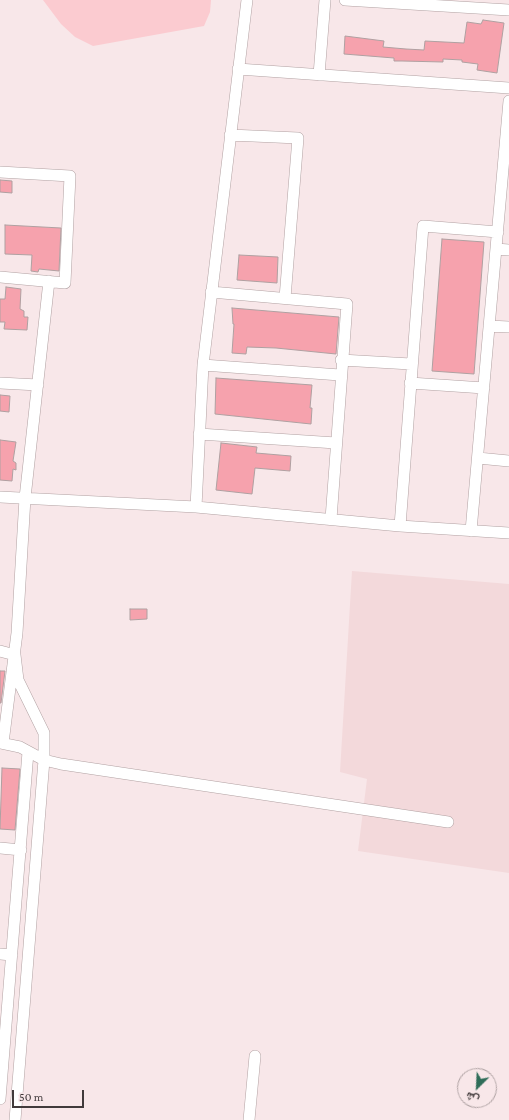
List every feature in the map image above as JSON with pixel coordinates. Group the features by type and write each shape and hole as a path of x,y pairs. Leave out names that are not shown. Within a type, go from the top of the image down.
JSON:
{"street":[{"path":"196,507 203,365 247,0"},
{"path":"319,75 325,0"},
{"path":"346,0 509,10"},
{"path":"238,69 509,88"},
{"path":"471,531 509,101"},
{"path":"230,135 298,138 286,298"},
{"path":"0,172 70,176 65,283 0,278"},
{"path":"400,526 411,364 424,226 498,232"},
{"path":"496,249 509,250"},
{"path":"49,282 25,498 15,655 1,743 20,747 44,760 69,766 448,822"},
{"path":"211,292 347,304 341,360 331,519"},
{"path":"489,326 509,327"},
{"path":"341,360 411,364"},
{"path":"203,365 340,375"},
{"path":"0,382 38,385"},
{"path":"410,383 484,388"},
{"path":"199,434 336,444"},
{"path":"478,458 509,461"},
{"path":"0,497 196,507 400,526 509,533"},
{"path":"0,651 15,655"},
{"path":"14,1120 44,760 44,733 18,680 15,655"},
{"path":"0,1099 28,752"},
{"path":"0,848 21,850"},
{"path":"0,954 12,955"},
{"path":"248,1120 255,1056"}],"shaded area":[{"path":"43,0 211,0 210,12 204,26 93,46 75,37 61,24"},
{"path":"352,571 509,584 509,873 358,851 367,779 340,772"}],"building":[{"path":"483,20 504,23 497,73 477,70 478,64 462,62 462,60 443,59 443,62 394,61 394,58 344,54 345,36 384,41 383,47 406,49 424,50 425,41 464,43 467,22 481,24"},
{"path":"0,180 12,181 12,193 0,192"},
{"path":"5,225 61,228 59,271 39,269 38,272 31,271 32,255 5,254"},
{"path":"442,239 484,242 474,374 432,371"},
{"path":"239,255 278,257 277,283 237,280"},
{"path":"6,287 21,289 20,309 24,311 24,317 28,317 27,330 4,329 5,322 0,322 0,299 5,299"},
{"path":"232,308 339,317 336,354 276,348 247,347 246,354 232,353 234,324"},
{"path":"216,378 312,385 310,408 312,408 311,424 215,414"},
{"path":"0,395 10,396 9,412 0,411"},
{"path":"0,440 16,442 13,461 16,463 16,470 13,469 12,481 0,480"},
{"path":"221,443 257,447 256,453 291,456 290,471 255,468 252,494 216,490"},
{"path":"130,609 147,609 147,619 130,620"},
{"path":"0,671 5,671 1,703 0,703"},
{"path":"2,768 20,769 15,830 0,829"}]}
